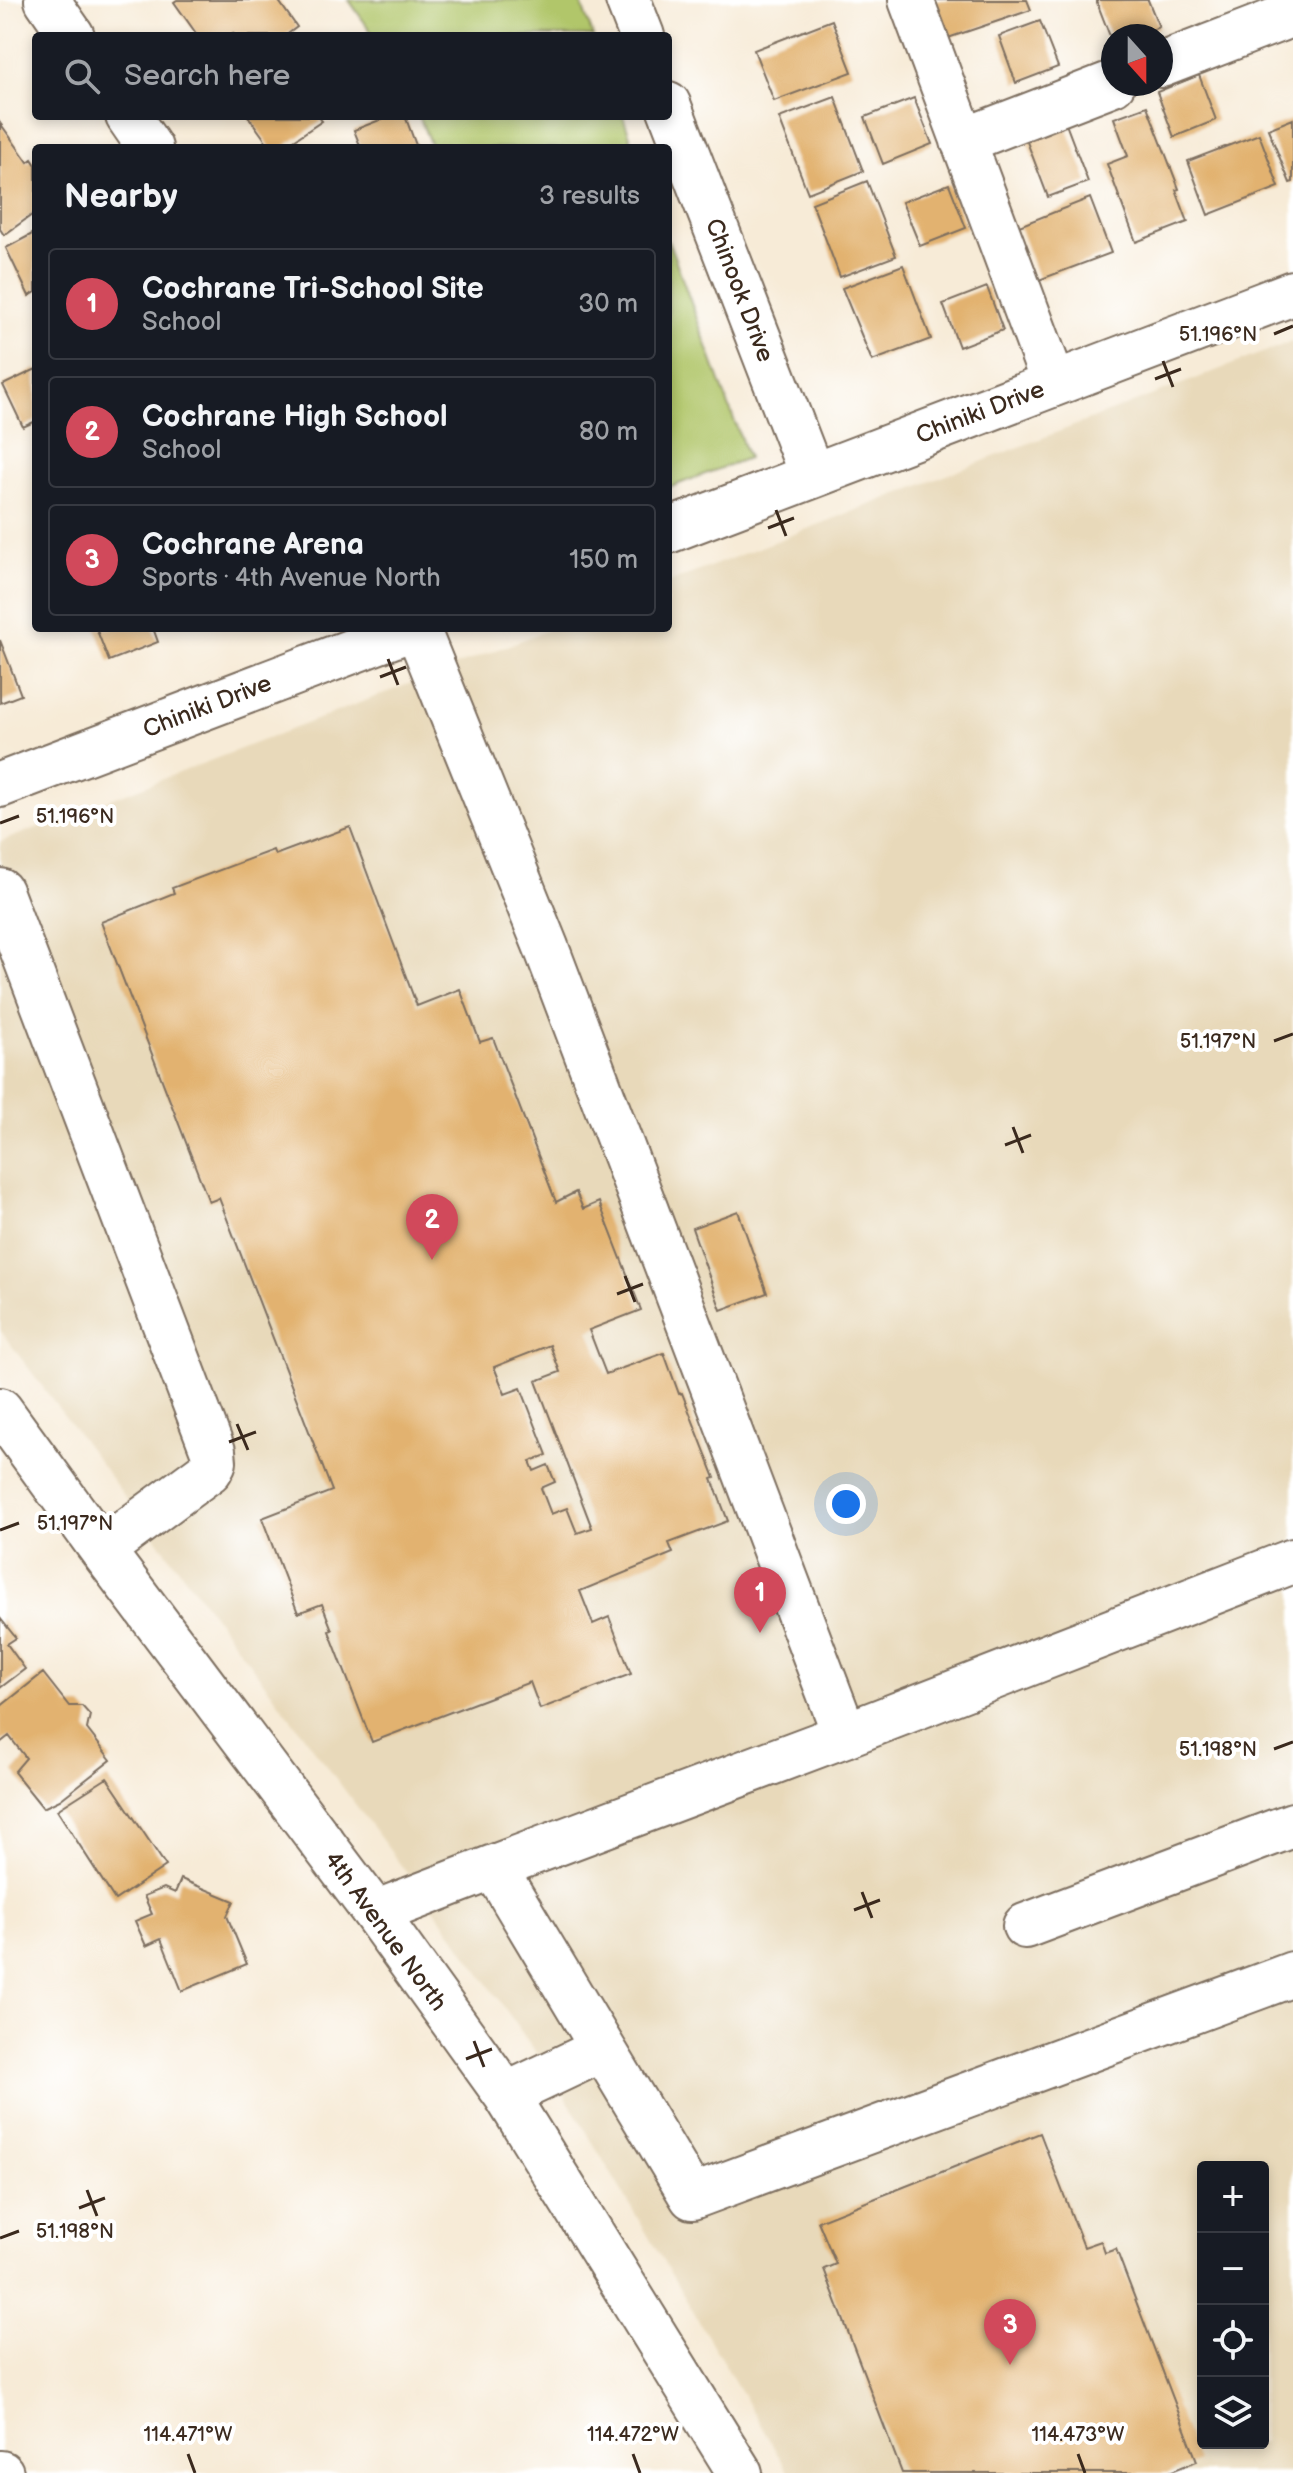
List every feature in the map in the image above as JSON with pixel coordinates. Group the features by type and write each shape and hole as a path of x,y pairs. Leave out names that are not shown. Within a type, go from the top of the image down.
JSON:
{"street":[{"path":"47,0 69,32"},
{"path":"911,0 1054,384"},
{"path":"1173,60 1293,14"},
{"path":"963,141 1101,88"},
{"name":"Chinook Drive","path":"672,114 812,476"},
{"path":"131,120 147,144"},
{"name":"Chiniki Drive","path":"672,529 1293,293"},
{"name":"Chiniki Drive","path":"0,785 358,638 392,632"},
{"path":"417,632 549,955 845,1735"},
{"path":"0,891 213,1451 214,1462 210,1470 102,1550"},
{"name":"4th Avenue North","path":"0,1410 375,1913 506,2095 740,2473"},
{"path":"375,1913 1293,1561"},
{"path":"1025,1926 1293,1825"},
{"path":"494,1867 692,2197 1293,1974"},
{"path":"506,2095 603,2049"}],"shaded area":[{"path":"1293,341 1293,2473 789,2473 558,2084 454,1936 0,1330 0,842 543,632 672,632 672,581"}],"green space":[{"path":"349,0 580,0 592,32 371,32"},
{"path":"421,120 624,120 633,144 430,144"},
{"path":"672,251 748,458 672,486"}],"building":[{"path":"278,0 297,27 290,32 195,32 174,2"},
{"path":"931,0 1027,0 1031,10 945,39"},
{"path":"1096,0 1148,0 1158,24 1105,24"},
{"path":"832,20 852,72 774,101 754,50"},
{"path":"1040,21 1058,67 1016,83 999,36"},
{"path":"1199,75 1216,120 1174,137 1159,96 1173,96 1173,86"},
{"path":"835,97 863,171 808,193 779,118"},
{"path":"914,98 932,144 883,164 865,117"},
{"path":"1147,106 1179,189 1176,190 1188,222 1136,242 1107,164 1128,156 1114,118"},
{"path":"1293,119 1293,182 1290,183 1268,129"},
{"path":"251,120 322,121 288,144 268,144"},
{"path":"380,120 406,120 416,144 359,144 354,130"},
{"path":"0,123 28,162 32,159 32,215 4,235 0,229"},
{"path":"1066,124 1088,182 1048,197 1026,139"},
{"path":"1259,134 1279,187 1208,215 1188,161"},
{"path":"867,181 896,256 840,277 812,203"},
{"path":"949,184 966,228 920,246 902,202"},
{"path":"1090,198 1111,253 1039,280 1019,226"},
{"path":"32,234 32,294 29,296 6,248"},
{"path":"903,265 931,339 872,361 842,288"},
{"path":"987,287 1003,330 959,347 943,304"},
{"path":"32,371 32,423 23,427 3,385"},
{"path":"98,632 154,632 158,642 109,661"},
{"path":"0,640 21,695 0,703"},
{"path":"350,827 417,1006 460,989 480,1042 493,1038 556,1202 576,1192 583,1209 599,1202 641,1310 589,1330 606,1374 664,1353 715,1478 712,1479 728,1521 669,1543 673,1553 580,1591 593,1624 609,1617 631,1674 540,1709 530,1682 372,1742 329,1631 332,1630 322,1604 298,1613 262,1518 332,1491 219,1198 209,1202 101,922 174,893 172,888 273,850 275,855","holes":["550,1345 560,1372 536,1381 592,1528 577,1533 567,1508 551,1514 541,1488 555,1482 548,1465 534,1471 530,1461 547,1455 521,1388 505,1394 494,1367"]},
{"path":"738,1211 767,1293 721,1310 692,1228"},
{"path":"0,1618 16,1638 7,1644 25,1669 0,1688"},
{"path":"43,1673 69,1706 82,1706 90,1715 87,1729 111,1760 60,1800 43,1808 14,1772 26,1758 9,1736 0,1743 0,1707"},
{"path":"107,1778 166,1866 115,1900 57,1810"},
{"path":"181,1879 234,1901 227,1916 247,1964 182,1991 161,1939 146,1946 135,1921 152,1914 144,1896 164,1888 175,1893"},
{"path":"1040,2133 1084,2247 1101,2241 1105,2253 1116,2249 1197,2461 1167,2473 902,2473 824,2269 836,2264 818,2221"}],"place":[{"name":"Cochrane High School","path":"432,1260"},
{"name":"Cochrane Tri-School Site","path":"760,1633"},
{"name":"Cochrane Arena","path":"1010,2365"}]}
